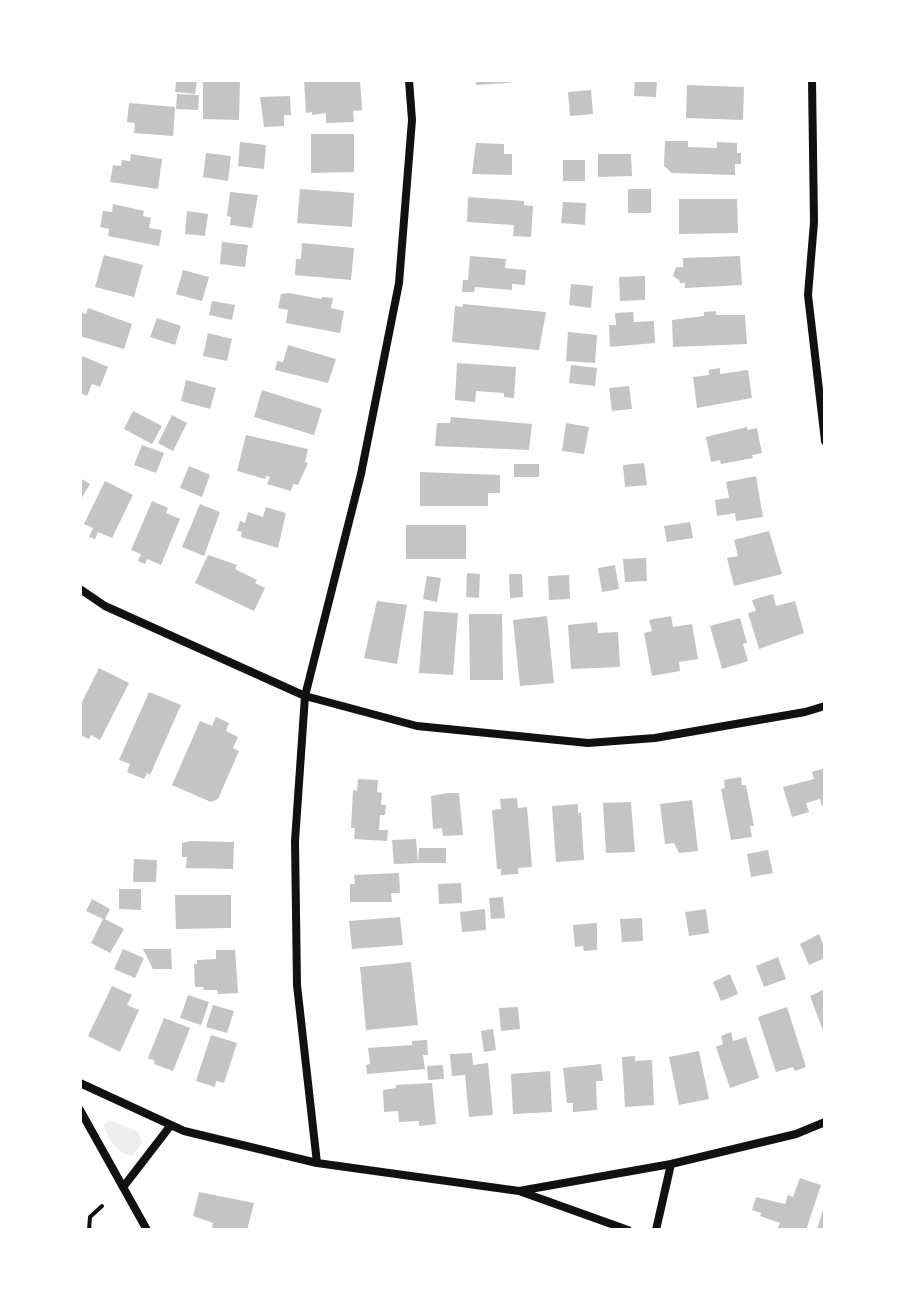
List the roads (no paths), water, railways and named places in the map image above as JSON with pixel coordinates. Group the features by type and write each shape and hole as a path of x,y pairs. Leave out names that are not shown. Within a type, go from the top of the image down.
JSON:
{"street":[{"path":"317,1163 297,985 295,841 305,696 361,474 399,283 412,120 409,80"},
{"path":"812,80 814,222 808,295 825,441"},
{"path":"80,589 105,606 305,696 417,726 588,743 655,738 825,706"},
{"path":"80,1083 184,1131 317,1163 519,1191 628,1230"},
{"path":"80,1110 147,1230"},
{"path":"519,1191 671,1164 796,1134 825,1122"},
{"path":"124,1186 171,1125"},
{"path":"656,1230 671,1164"}]}
